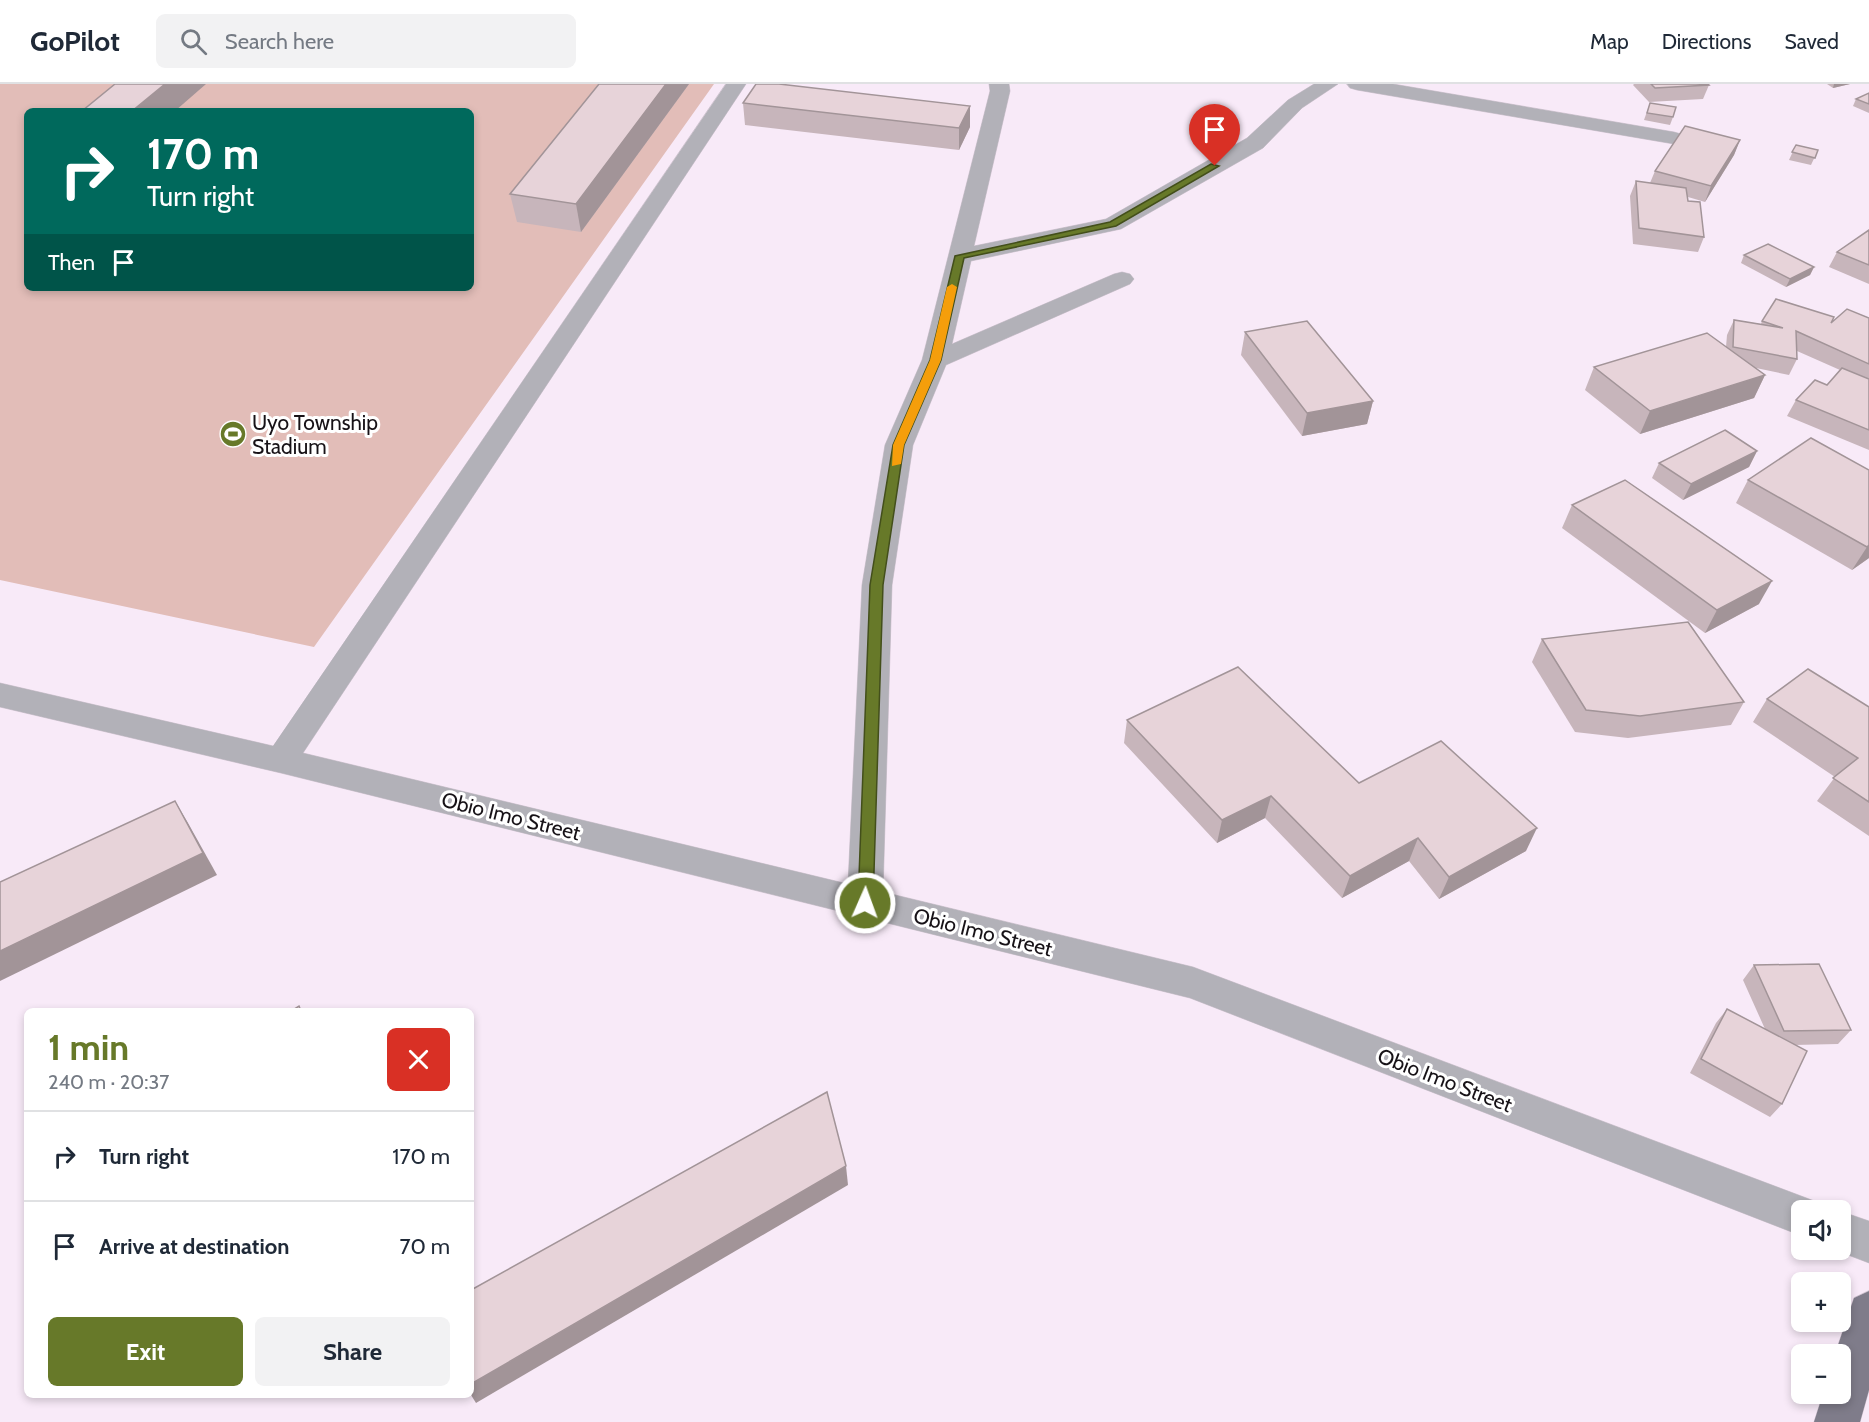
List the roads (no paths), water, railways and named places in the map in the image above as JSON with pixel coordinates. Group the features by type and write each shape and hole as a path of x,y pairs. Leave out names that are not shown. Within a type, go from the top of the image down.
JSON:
{"main road":[{"path":"1837,1422 1869,1313"}],"street":[{"path":"281,760 736,84"},
{"path":"865,903 877,585 899,445 935,360 1000,91 999,84"},
{"path":"960,256 1113,224 1255,143 1295,104 1328,84"},
{"path":"1358,84 1674,138"},
{"path":"935,360 1122,279"},
{"name":"Obio Imo Street","path":"0,695 281,760 1193,983 1791,1212"},
{"path":"1851,1235 1869,1242"}],"place":[{"name":"Uyo Township Stadium","path":"233,434"}]}
